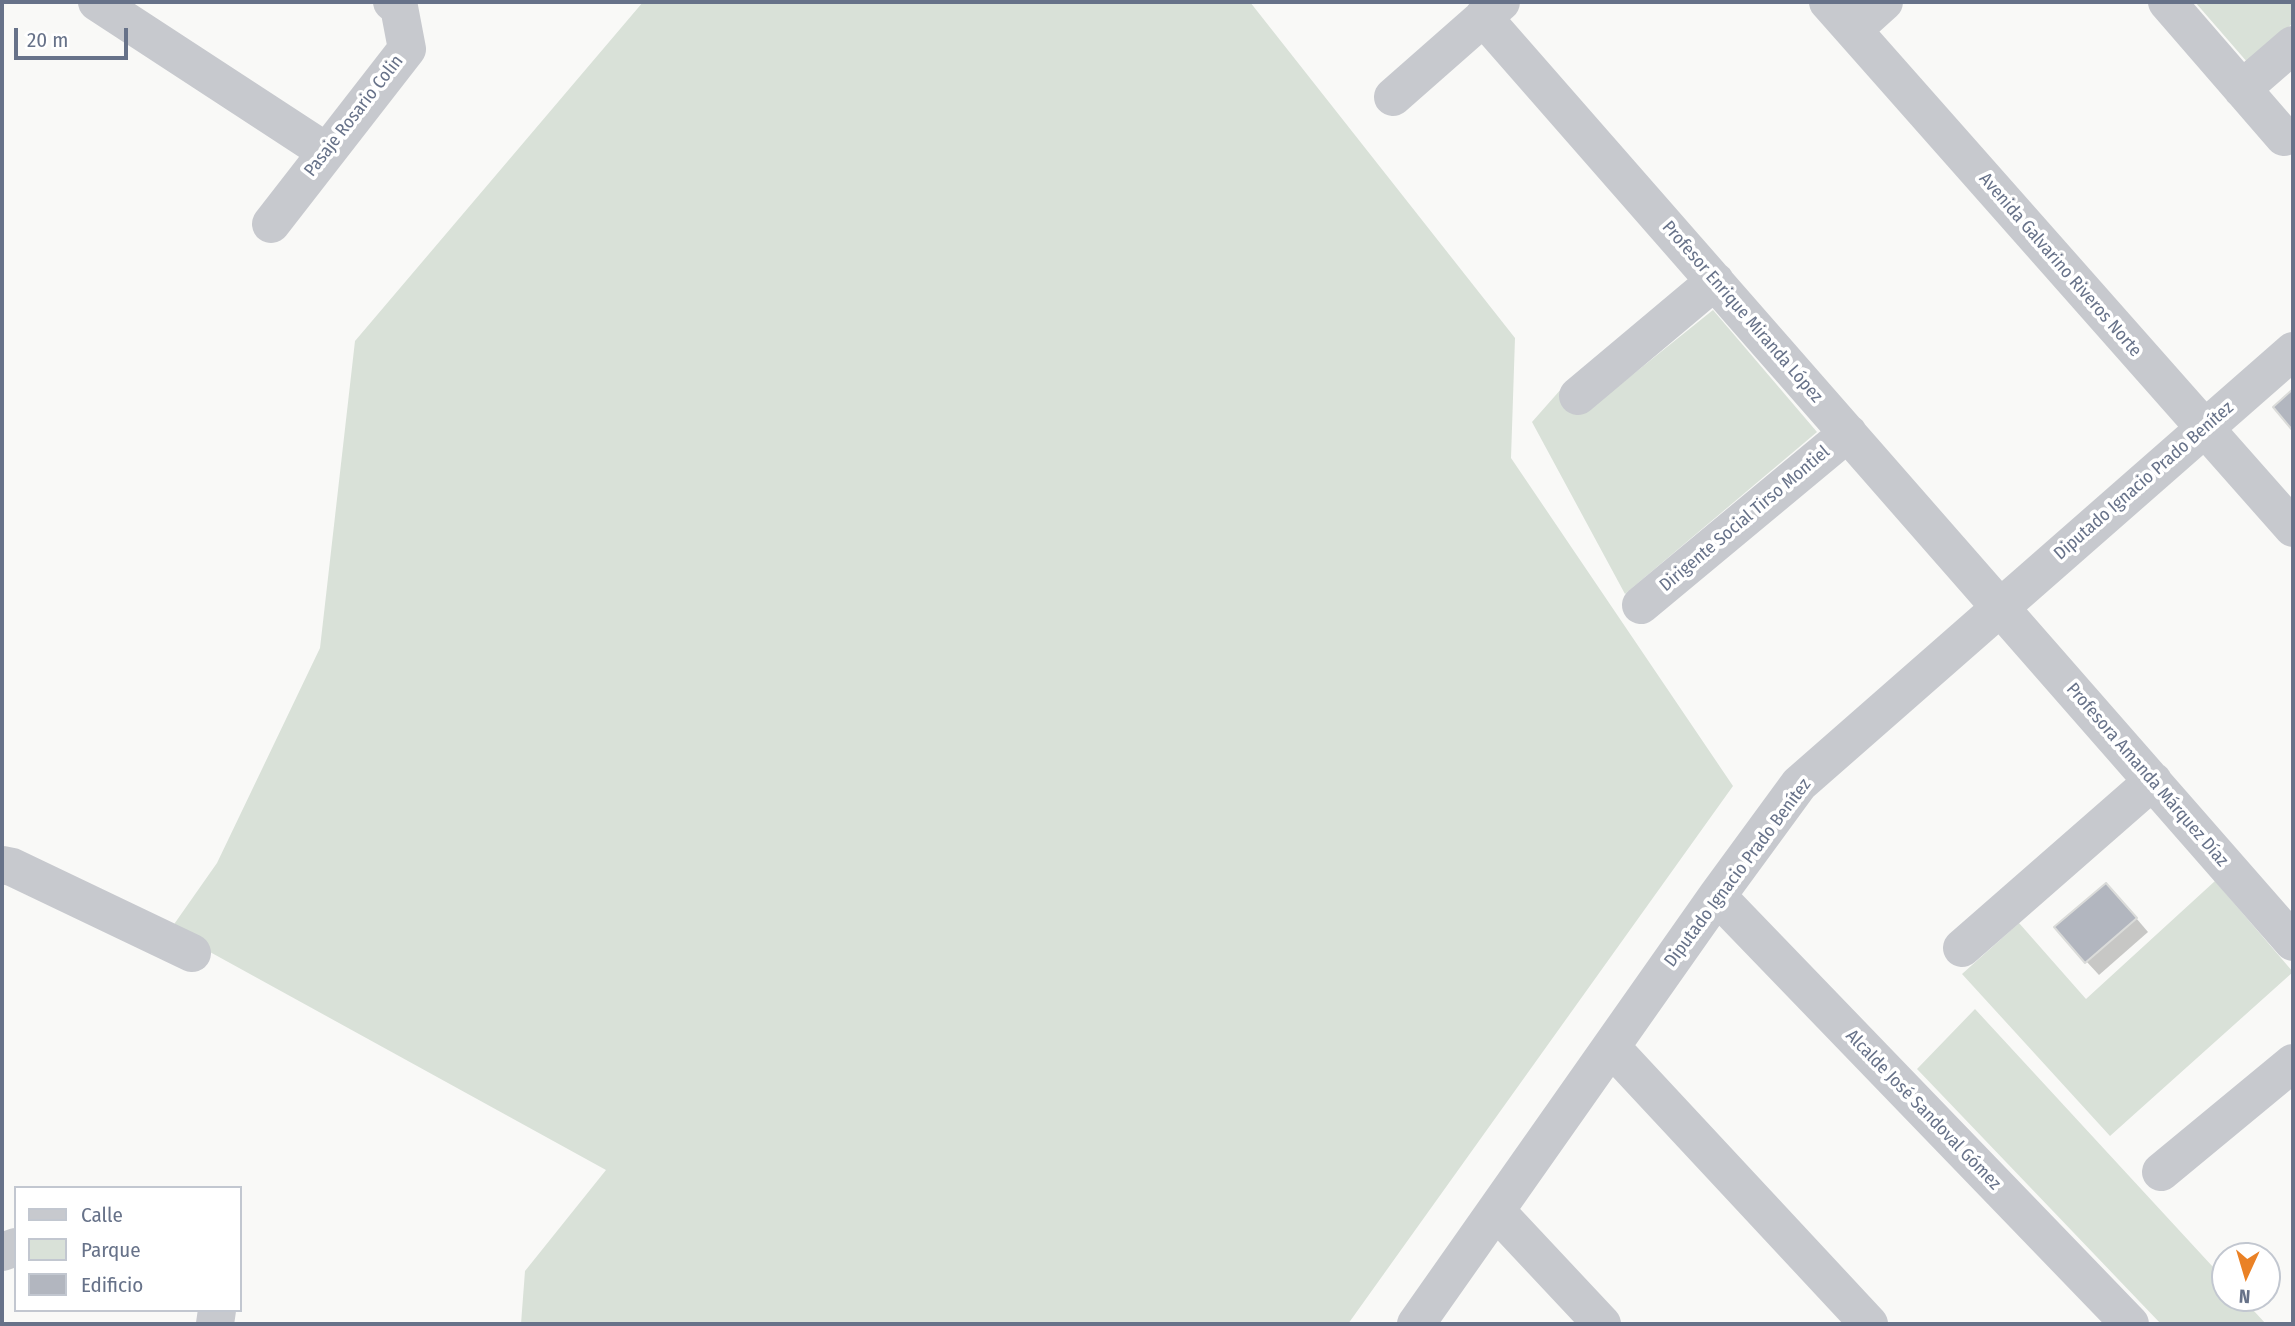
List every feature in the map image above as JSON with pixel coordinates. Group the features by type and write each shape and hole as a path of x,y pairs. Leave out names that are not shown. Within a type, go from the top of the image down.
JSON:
{"street":[{"path":"97,2 325,151"},
{"name":"Pasaje Rosario Colin","path":"271,224 325,151 407,49 399,6 392,2"},
{"name":"Avenida Galvarino Riveros Norte","path":"1828,2 2293,528"},
{"path":"1853,30 1884,2"},
{"path":"2167,2 2284,137"},
{"path":"1393,97 1492,9"},
{"name":"Profesor Enrique Miranda López","path":"1492,9 1715,281 2000,608"},
{"path":"2242,89 2293,45"},
{"path":"1578,396 1715,281"},
{"name":"Diputado Ignacio Prado Benítez","path":"1416,1324 1799,784 2293,351"},
{"name":"Dirigente Social Tirso Montiel","path":"1641,605 1848,433"},
{"name":"Profesora Amanda Márquez Díaz","path":"2000,608 2293,942"},
{"path":"1962,948 2153,781"},
{"path":"2,865 12,867 192,953"},
{"name":"Alcalde José Sandoval Gómez","path":"1717,897 2130,1324"},
{"path":"1611,1047 1869,1324"},
{"path":"2161,1172 2293,1063"},
{"path":"1497,1212 1602,1324"}],"green space":[{"path":"643,2 1250,2 1515,338 1511,458 1733,786 1348,1324 521,1324 525,1271 606,1170 170,930 217,863 320,648 355,341"},
{"path":"2195,2 2293,2 2293,23 2248,63"},
{"path":"1713,310 1817,432 1625,594 1532,422 1562,388 1586,412"},
{"path":"2215,881 2293,972 2110,1136 1962,974 2019,923 2086,999"},
{"path":"1975,1009 2211,1265 2211,1312 2255,1312 2266,1324 2161,1324 1917,1069"}],"building":[{"path":"2293,389 2293,431 2273,407"},
{"path":"2106,883 2137,918 2085,963 2054,927"}]}
